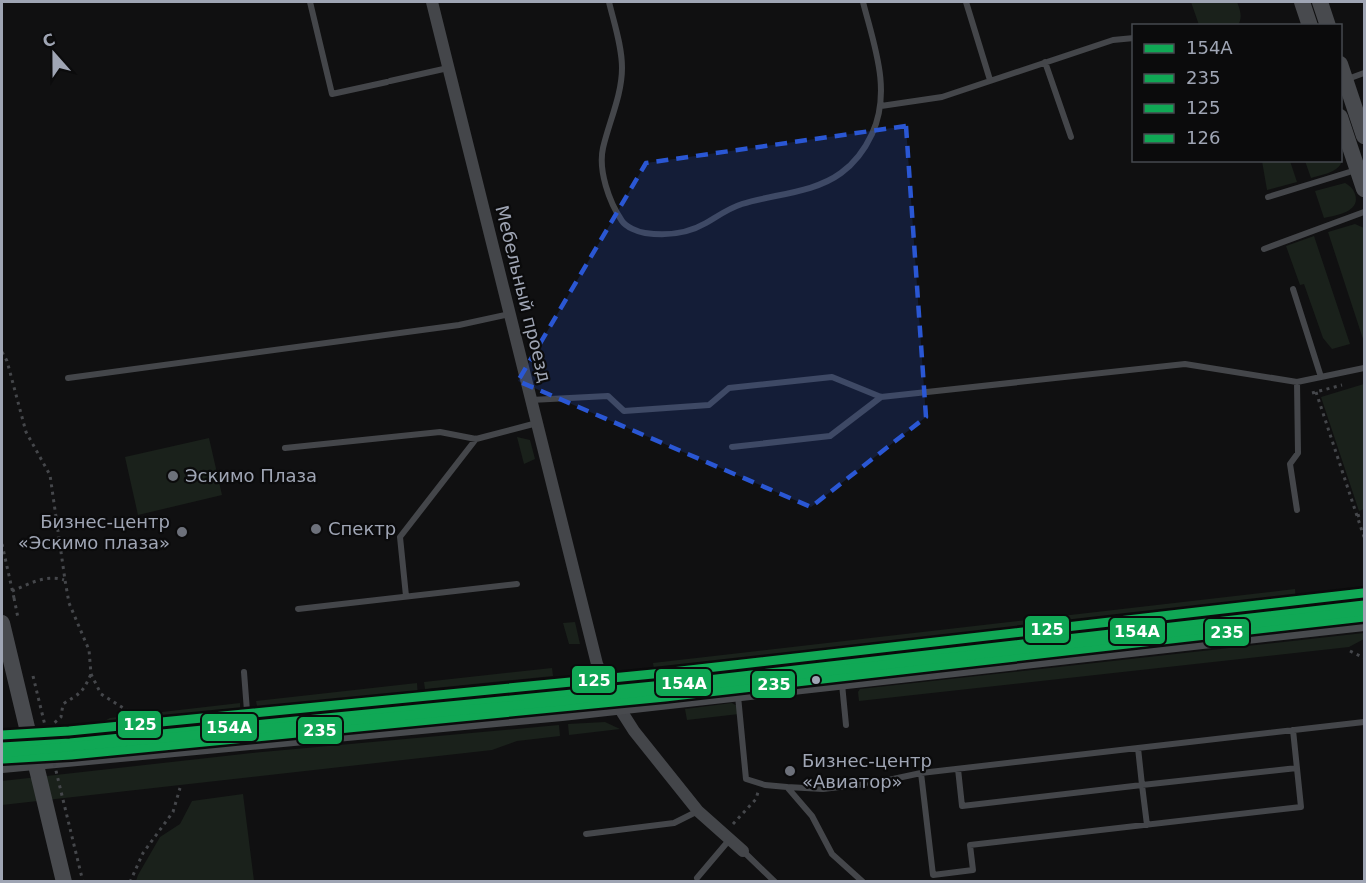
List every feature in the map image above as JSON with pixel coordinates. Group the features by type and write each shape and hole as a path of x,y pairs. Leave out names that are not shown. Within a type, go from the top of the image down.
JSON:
{"street":[{"name":"Мебельный проезд","path":"432,2 597,664 634,730 698,811 730,834 743,852"},
{"path":"1302,2 1315,19"},
{"path":"1342,75 1365,136"},
{"path":"1342,120 1361,168 1365,189"},
{"path":"841,674 1365,605"},
{"path":"2,623 64,882"},
{"path":"2,765 250,743 614,698 1365,623"},
{"path":"2,747 614,698"}],"lane":[{"path":"310,2 332,94 448,68"},
{"path":"609,2 621,55 622,70 610,125 602,149 607,187 623,223 639,233 661,236 683,232 705,224 740,204 819,185 840,174 858,158 872,133 881,106 882,84 863,2"},
{"path":"966,2 990,80"},
{"path":"881,106 942,97 1113,40 1132,38"},
{"path":"1045,62 1071,137"},
{"path":"1342,75 1365,73"},
{"path":"1268,196 1361,168"},
{"path":"1264,249 1365,212"},
{"path":"1293,289 1321,377"},
{"path":"68,378 459,325 510,314"},
{"path":"531,400 608,396 624,411 709,405 729,388 832,377 881,397 1185,364 1297,382 1365,368"},
{"path":"1297,382 1298,453 1290,464 1297,510"},
{"path":"732,447 830,436 881,397"},
{"path":"285,448 440,432 476,439 537,423"},
{"path":"406,596 400,537 476,439"},
{"path":"298,609 518,584"},
{"path":"244,672 250,743"},
{"path":"841,674 846,725"},
{"path":"737,685 746,779 759,784 823,789 865,784"},
{"path":"879,782 921,773 1365,722"},
{"path":"921,773 933,875 973,870 970,845 1301,807 1293,730"},
{"path":"1138,748 1147,825"},
{"path":"958,769 962,806 1297,768"},
{"path":"787,787 812,816 832,854 863,882"},
{"path":"586,834 674,823 698,811"},
{"path":"697,878 730,834"},
{"path":"743,852 775,882"}],"path":[{"path":"2,352 8,361 26,432 50,475 64,580 69,603 88,650 91,674 101,694 129,711"},
{"path":"1345,384 1314,392 1365,537"},
{"path":"1357,516 1365,514"},
{"path":"2,544 19,621"},
{"path":"12,591 45,578 55,577 64,580"},
{"path":"1350,651 1365,658"},
{"path":"30,666 83,882"},
{"path":"52,729 52,725 62,717 63,704 77,697 84,689 91,674"},
{"path":"730,834 756,799 759,784"},
{"path":"130,882 143,853 173,812 180,788"}],"highlighted area":[{"path":"906,126 926,417 811,507 518,381 646,163"}],"shaded area":[{"path":"1191,2 1237,2 1240,14 1239,24 1199,24"},
{"path":"1262,162 1290,162 1297,182 1267,190"},
{"path":"1305,162 1342,162 1335,170 1311,178"},
{"path":"1345,183 1354,192 1356,200 1354,205 1346,212 1324,218 1315,191"},
{"path":"1355,224 1364,228 1364,342 1328,232"},
{"path":"1314,236 1350,344 1332,349 1323,338 1304,284 1300,285 1286,246"},
{"path":"1364,384 1364,509 1359,511 1321,397"},
{"path":"517,437 530,440 535,459 524,464"},
{"name":"Эскимо Плаза","path":"209,438 222,495 138,515 125,457"},
{"path":"1295,589 1296,602 655,675 653,663"},
{"path":"575,622 580,644 569,644 563,623"},
{"path":"1364,633 1364,639 1349,647 859,701 860,689"},
{"path":"552,668 553,676 425,689 424,682"},
{"path":"417,683 418,699 265,713 257,706 256,701"},
{"path":"240,703 240,708 233,717 2,743 2,739 90,729 110,718"},
{"path":"732,703 739,707 739,714 687,720 685,709"},
{"path":"605,722 620,729 569,735 568,724"},
{"path":"559,725 560,736 517,741 492,750 2,805 2,781 252,753"},
{"path":"243,794 254,881 136,881 160,837 180,824 192,801"}],"transit line":[{"name":"125","path":"2,735 69,731 663,673 1363,593"},
{"name":"154А","path":"2,747 70,743 664,685 1364,605"},
{"name":"126","path":"2,753 561,701 1363,611"},
{"name":"235","path":"3,759 71,755 665,697 1364,617"}],"place":[{"name":"Эскимо Плаза","path":"173,476"},
{"name":"Спектр","path":"316,529"},
{"name":"Бизнес-центр «Эскимо плаза»","path":"182,532"},
{"name":"Бизнес-центр «Авиатор»","path":"790,771"}]}
